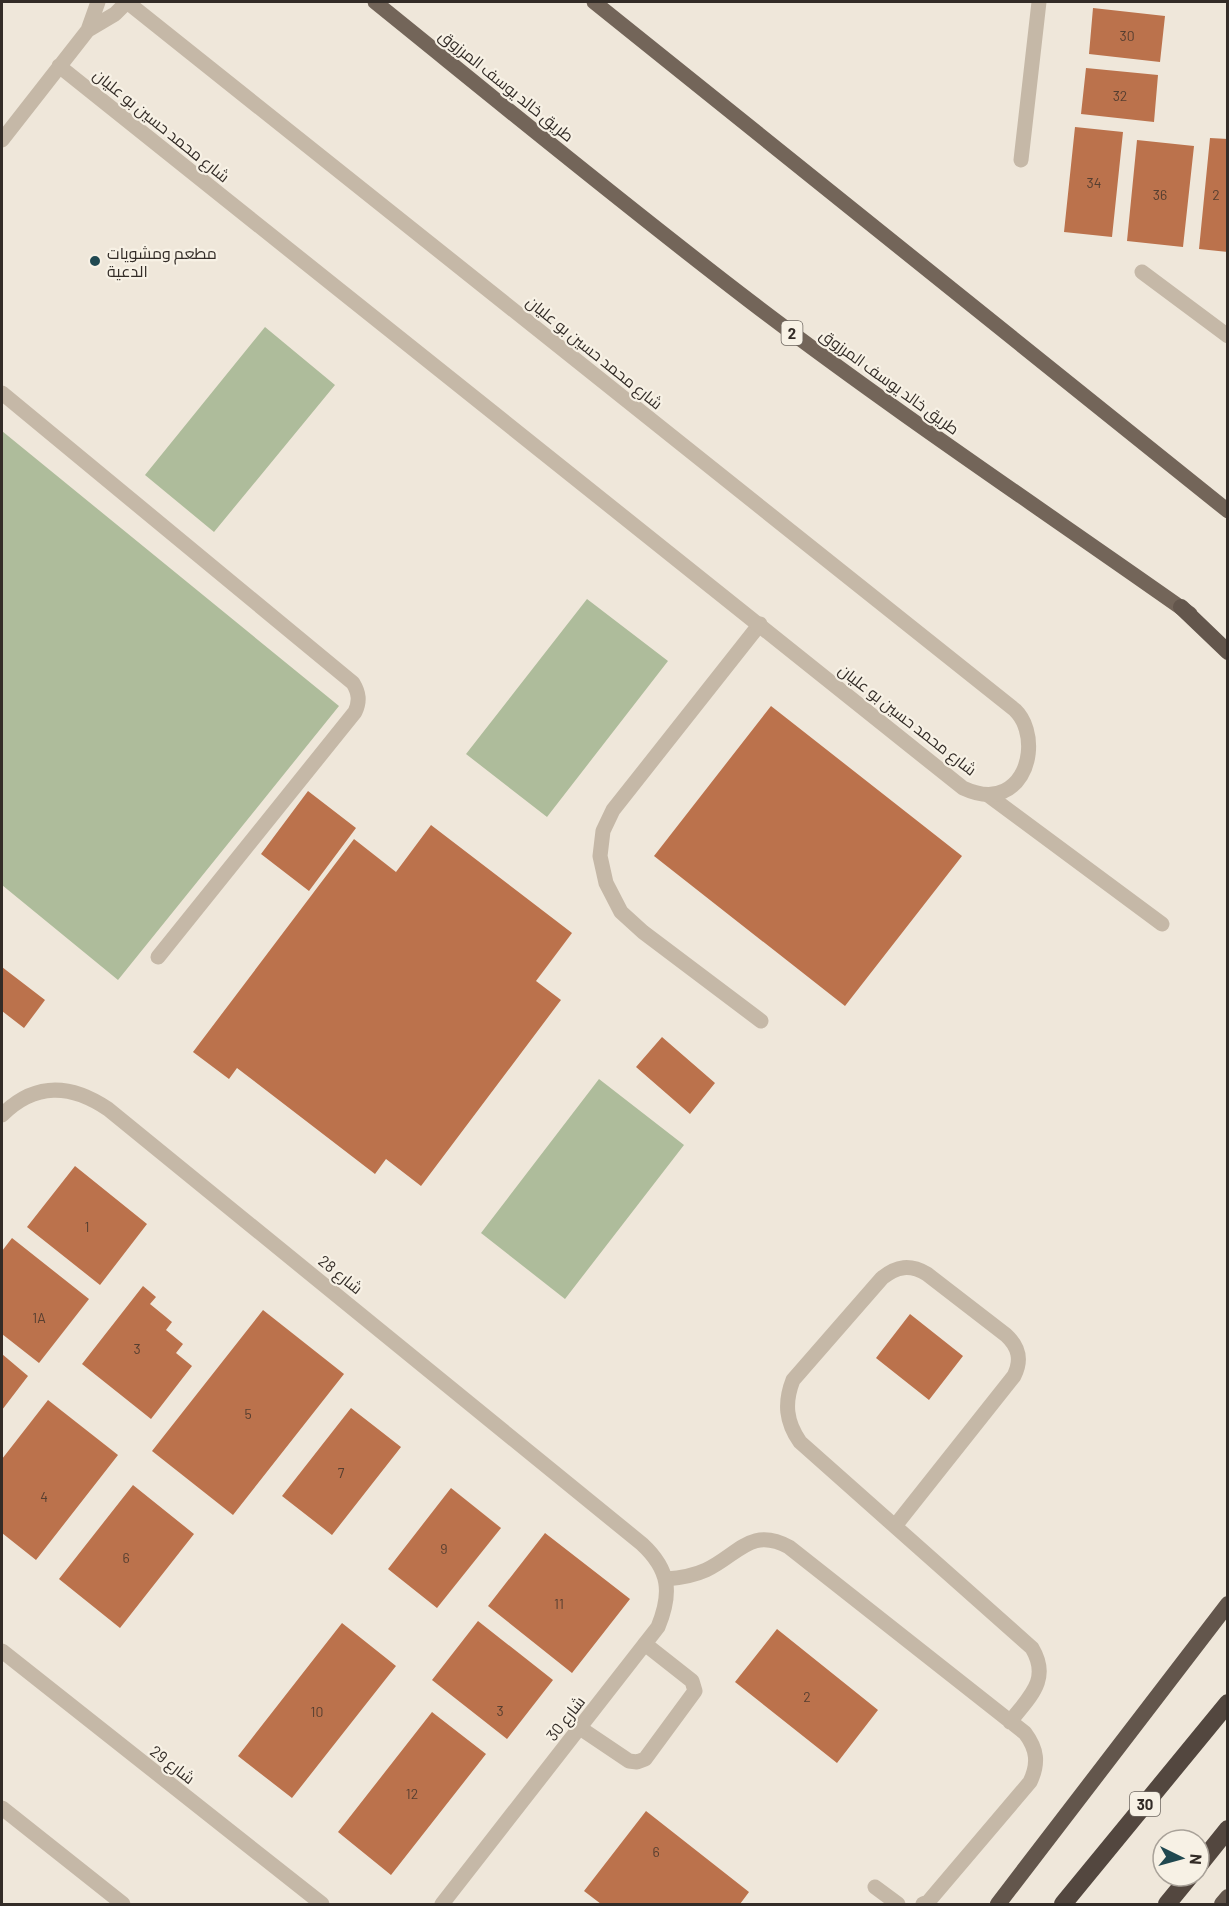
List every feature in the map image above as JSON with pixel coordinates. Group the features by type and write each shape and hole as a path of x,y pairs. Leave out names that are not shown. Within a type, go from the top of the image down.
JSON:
{"highway":[{"path":"1181,607 1227,652"},
{"path":"998,1905 1227,1604"},
{"name":"30","path":"1063,1905 1227,1703"},
{"path":"1211,1850 1227,1829"},
{"path":"1167,1905 1180,1888"},
{"path":"1222,1905 1227,1897"}],"main road":[{"name":"طريق خالد يوسف المرزوق","path":"375,2 633,211 752,303 883,399 1227,640"},
{"path":"594,2 1227,511"}],"street":[{"path":"2,140 88,30 98,2"},
{"path":"88,30 115,14 127,2"},
{"name":"شارع محمد حسين بو عليان","path":"59,66 963,788 975,794 988,795 1004,791 1015,783 1028,758 1029,733 1026,723 1015,710 127,2"},
{"path":"1021,160 1039,2"},
{"path":"1142,272 1227,336"},
{"path":"2,393 353,683 357,690 358,705 355,711 158,957"},
{"path":"760,624 613,810 603,831 600,856 606,883 621,912 643,932 761,1021"},
{"path":"988,795 1162,924"},
{"name":"شارع 28","path":"2,1114 16,1102 31,1094 48,1090 65,1090 91,1097 642,1544 655,1556 666,1579"},
{"path":"895,1526 1014,1376 1019,1359 1013,1342 1006,1335 927,1274 909,1267 899,1268 882,1278 794,1380 789,1392 788,1418 792,1431 800,1442 1032,1648 1041,1669 1036,1689 1010,1722"},
{"path":"666,1579 680,1578 706,1570 746,1544 757,1540 778,1541 789,1547 1025,1733 1031,1742 1036,1762 1030,1782 928,1902 923,1905"},
{"name":"شارع 30","path":"442,1905 658,1627 663,1615 667,1591 666,1579"},
{"path":"580,1728 629,1761 637,1762 645,1759 692,1696 694,1686 692,1681 645,1644"},
{"name":"شارع 29","path":"2,1651 322,1905"},
{"path":"2,1808 123,1905"},
{"path":"875,1887 898,1905"}],"green space":[{"path":"265,327 335,385 214,532 145,475"},
{"path":"2,431 339,706 118,980 2,885"},
{"path":"587,599 668,661 547,817 466,754"},
{"path":"599,1079 684,1145 565,1299 481,1233"}],"building":[{"path":"1093,8 1165,16 1160,62 1089,54"},
{"path":"1086,68 1158,75 1154,122 1081,114"},
{"path":"1075,127 1123,132 1112,237 1064,232"},
{"path":"1210,138 1228,139 1228,252 1199,249"},
{"path":"1137,140 1194,146 1183,247 1127,241"},
{"path":"771,706 962,856 845,1006 654,856"},
{"path":"308,791 356,828 309,891 261,854"},
{"path":"431,825 572,933 536,981 561,1000 421,1186 386,1159 375,1174 237,1068 229,1079 193,1052 354,839 396,872"},
{"path":"2,967 45,1000 24,1028 2,1011"},
{"path":"662,1037 715,1083 690,1114 636,1067"},
{"path":"75,1166 147,1224 100,1285 27,1227"},
{"path":"12,1238 89,1299 39,1363 2,1334 2,1251"},
{"path":"143,1286 156,1297 150,1304 172,1322 166,1330 183,1344 176,1353 192,1366 151,1419 82,1364"},
{"path":"263,1310 344,1374 233,1515 152,1451"},
{"path":"910,1314 963,1356 929,1400 876,1358"},
{"path":"2,1354 28,1376 2,1410"},
{"path":"48,1400 118,1455 36,1560 2,1533 2,1459"},
{"path":"351,1408 401,1447 332,1535 282,1496"},
{"path":"133,1485 194,1534 120,1628 59,1579"},
{"path":"451,1488 501,1528 437,1608 388,1569"},
{"path":"545,1533 630,1599 572,1673 488,1606"},
{"path":"478,1621 553,1680 507,1739 432,1680"},
{"path":"342,1623 396,1666 292,1798 238,1756"},
{"path":"777,1629 878,1710 837,1763 735,1682"},
{"path":"432,1712 486,1754 391,1875 338,1832"},
{"path":"646,1811 749,1892 740,1904 601,1904 584,1891"}],"place":[{"name":"مطعم ومشويات الدعية","path":"95,261"}]}
